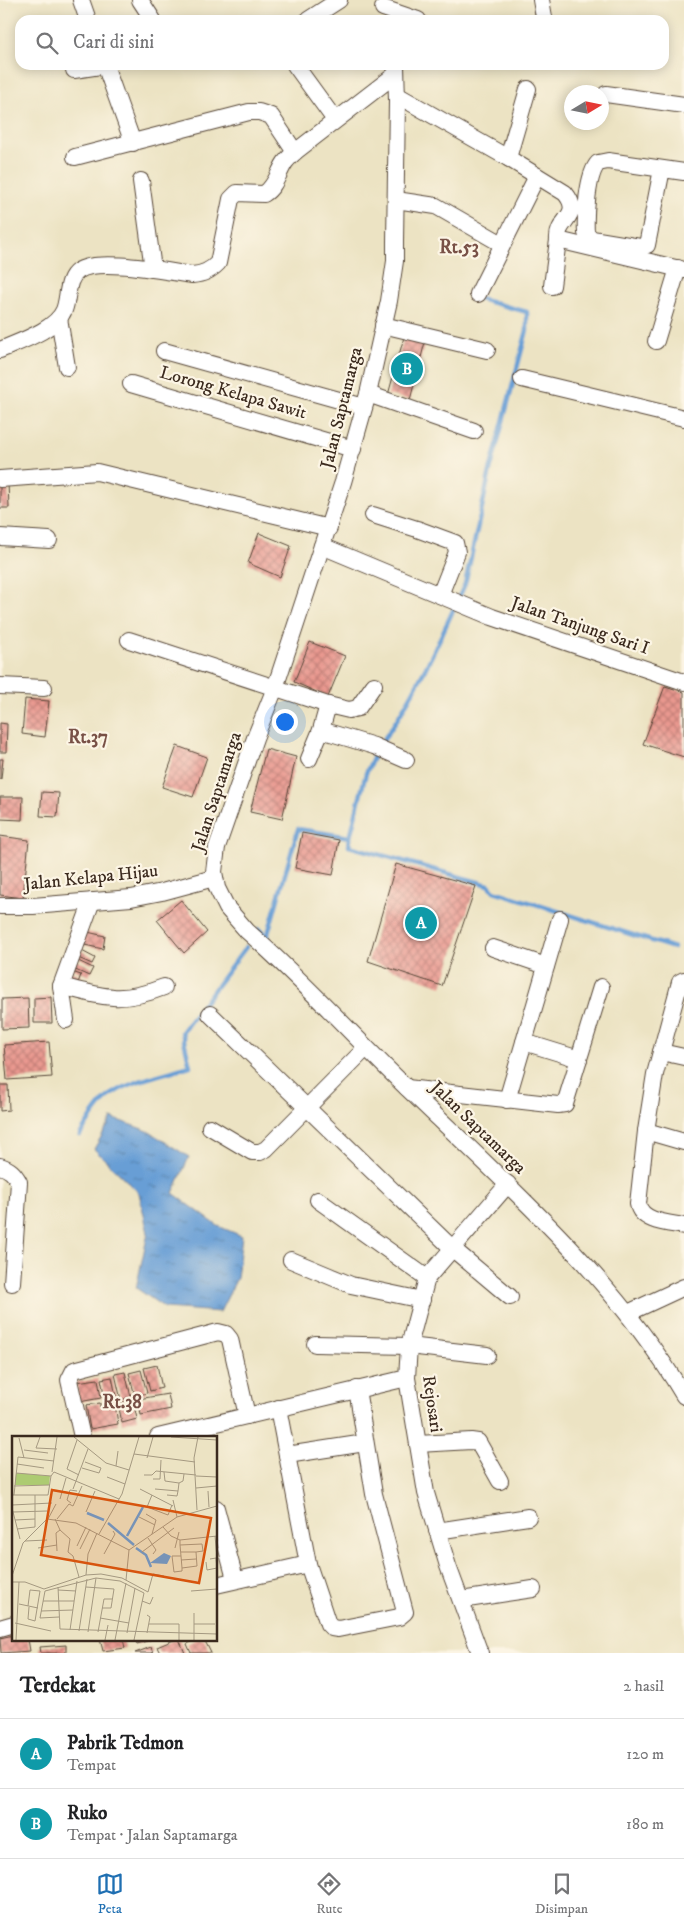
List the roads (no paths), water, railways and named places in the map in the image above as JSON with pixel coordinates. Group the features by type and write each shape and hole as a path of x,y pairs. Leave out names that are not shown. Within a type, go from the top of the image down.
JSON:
{"street":[{"path":"81,0 86,15"},
{"path":"140,0 150,15"},
{"path":"316,15 339,0"},
{"path":"541,0 544,15"},
{"path":"383,9 402,15"},
{"path":"108,70 134,143"},
{"path":"299,70 335,120"},
{"path":"0,350 51,326 64,310 70,283 76,272 83,268 108,265 192,275 203,274 213,269 218,263 231,199 237,193 264,194 267,192 278,177 285,162 295,152 396,70"},
{"name":"Jalan Saptamarga","path":"396,70 395,261 389,301 353,449 329,528 275,688 255,738 217,847 214,878 220,897 247,931 508,1184 628,1313 684,1396"},
{"path":"508,158 528,89"},
{"path":"609,94 684,105"},
{"path":"397,95 508,158 565,193 571,200 570,214 560,228 552,286"},
{"path":"75,157 249,112 259,112 271,116 295,152"},
{"path":"662,169 647,245 640,247 592,239 586,232 585,219 592,172 598,163 608,161 684,172"},
{"path":"478,294 537,176"},
{"path":"141,181 153,269"},
{"path":"396,200 436,206 502,244"},
{"path":"558,240 681,269 656,341"},
{"path":"59,318 68,367"},
{"path":"383,325 487,350"},
{"path":"164,351 366,400 474,431"},
{"path":"522,379 684,418"},
{"name":"Lorong Kelapa Sawit","path":"131,384 353,449"},
{"path":"0,479 97,472 329,528"},
{"path":"322,546 444,597 457,552 455,543 373,515"},
{"path":"0,537 49,540"},
{"name":"Jalan Tanjung Sari I","path":"444,597 492,617 684,682"},
{"path":"129,640 328,705 354,710 364,700 374,685"},
{"path":"0,686 44,688"},
{"path":"309,760 321,730 328,705"},
{"path":"321,730 377,747 406,760"},
{"name":"Jalan Kelapa Hijau","path":"0,906 92,901 149,895 214,878"},
{"path":"66,1020 61,986 92,901"},
{"path":"507,1100 560,920"},
{"path":"493,948 546,966"},
{"path":"684,980 680,982 655,1074 646,1131 638,1204 640,1211 650,1218 684,1226"},
{"path":"61,986 108,998 144,995 164,987"},
{"path":"407,1088 507,1100 565,1104 601,987"},
{"path":"210,1014 452,1249 510,1297"},
{"path":"524,1042 580,1059"},
{"path":"210,1127 252,1152 260,1152 266,1149 366,1048"},
{"path":"661,1052 684,1057"},
{"path":"646,1131 684,1142"},
{"path":"0,1166 7,1168 19,1182 12,1283"},
{"name":"Rejosari","path":"480,1653 460,1600 426,1493 407,1378 409,1346 427,1278 508,1184"},
{"path":"318,1200 427,1278"},
{"path":"291,1260 351,1285 422,1300"},
{"path":"628,1313 684,1286"},
{"path":"82,1436 70,1380 74,1370 218,1332 226,1334 230,1339 247,1416"},
{"path":"315,1344 409,1346 487,1355"},
{"path":"167,1436 202,1432 247,1416 407,1378"},
{"path":"278,1408 308,1564 328,1624 338,1630 399,1617 405,1612 374,1494 357,1389"},
{"path":"418,1444 478,1442 500,1480"},
{"path":"287,1455 365,1444"},
{"path":"218,1515 235,1579"},
{"path":"438,1531 528,1517"},
{"path":"218,1584 308,1564"},
{"path":"460,1600 533,1589"}],"water":[{"path":"112,1118 148,1131 189,1157 173,1193 218,1226 242,1236 237,1278 220,1312 165,1308 136,1288 148,1233 139,1193 94,1149"}],"waterway":[{"path":"458,599 465,584 490,471 527,330 527,312 479,299"},
{"path":"380,745 412,695 455,606"},
{"path":"259,929 267,937 298,829 350,837 366,773 376,751"},
{"path":"350,837 349,846 489,885 494,891 674,948"},
{"path":"80,1135 99,1106 115,1092 158,1075 190,1066 182,1032 246,947"}],"place":[{"name":"Ruko","path":"407,369"},
{"name":"Pabrik Tedmon","path":"421,923"}],"district":[{"name":"Rt.53","path":"459,247"},
{"name":"Rt.37","path":"88,737"},
{"name":"Rt.38","path":"122,1402"}]}
